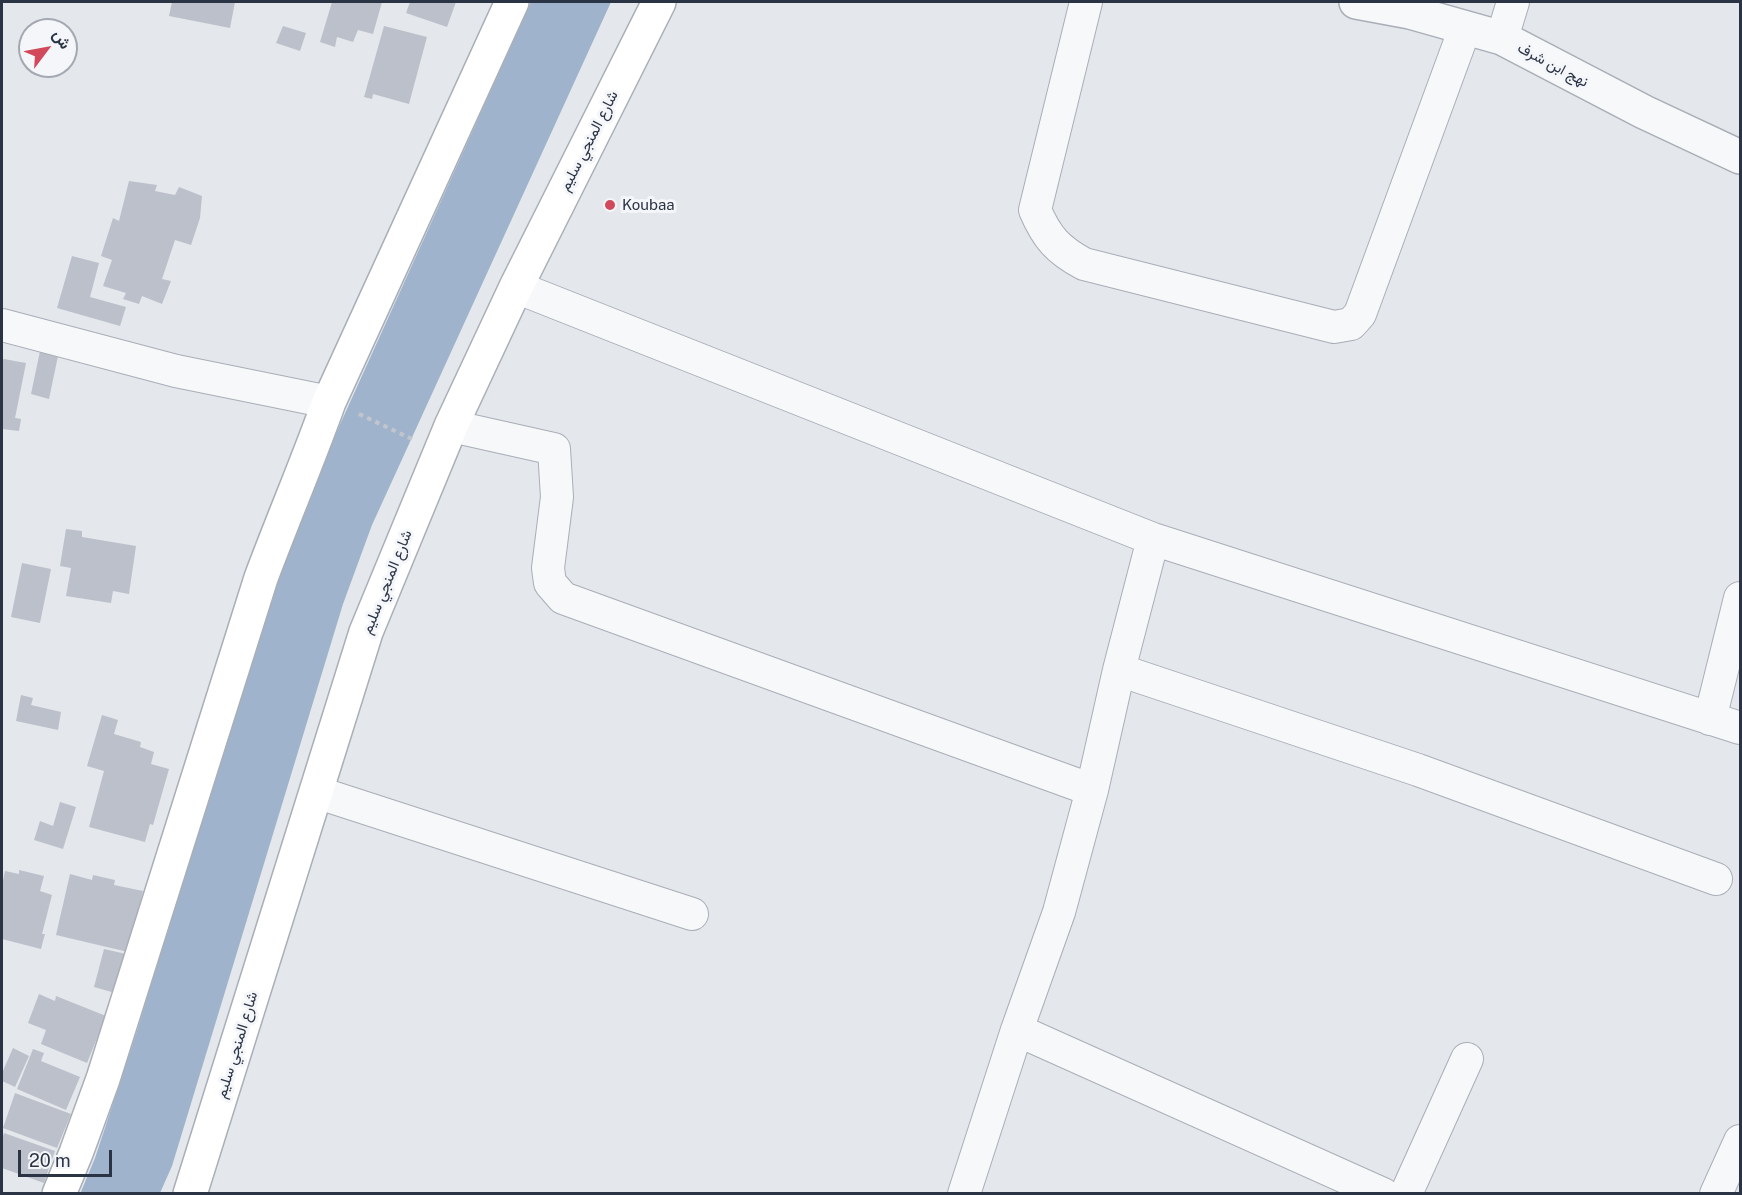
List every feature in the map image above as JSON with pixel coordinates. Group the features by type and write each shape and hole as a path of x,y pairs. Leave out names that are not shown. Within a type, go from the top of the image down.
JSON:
{"main road":[{"path":"59,1194 103,1079 261,578 282,521 306,466 341,407 512,2"},
{"name":"شارع المنجي سليم","path":"190,1194 366,632 451,426 516,287 659,2"}],"street":[{"path":"1086,2 1035,210 1041,225 1065,254 1084,264 1334,327 1351,324 1360,314 1465,28"},
{"name":"نهج ابن شرف","path":"1356,2 1410,12 1502,38 1644,112 1740,157"},
{"path":"1502,38 1513,2"},
{"path":"516,287 1153,539 1740,728"},
{"path":"2,325 176,371 341,407"},
{"path":"451,426 554,449 557,497 548,568 550,583 563,598 1092,790"},
{"path":"964,1194 1017,1030 1059,912 1092,790 1119,670 1153,539"},
{"path":"1710,719 1740,598"},
{"path":"1119,670 1418,770 1716,879"},
{"path":"316,792 692,914"},
{"path":"1017,1030 1383,1194"},
{"path":"1406,1194 1467,1059"},
{"path":"1716,1194 1740,1141"}],"path":[{"path":"341,407 414,441"}],"water":[{"path":"531,2 611,2 372,525 343,604 172,1166 160,1193 80,1194 95,1158 136,1034 285,546"}],"building":[{"path":"172,2 235,2 230,28 169,16"},
{"path":"332,2 382,2 373,34 358,30 353,42 337,37 335,47 320,42"},
{"path":"410,2 456,2 447,27 406,13"},
{"path":"283,26 306,33 300,51 276,43"},
{"path":"384,26 427,37 409,104 373,94 372,99 364,97"},
{"path":"129,181 157,185 155,191 175,195 179,187 202,196 200,218 191,245 175,240 162,279 171,281 162,304 142,296 139,304 123,299 126,293 103,286 112,260 101,256 113,218 119,221"},
{"path":"72,256 99,263 90,297 126,307 120,326 57,308"},
{"path":"40,351 58,356 49,399 31,394"},
{"path":"2,360 26,363 15,418 21,419 19,431 2,429"},
{"path":"66,529 82,531 82,537 136,546 129,594 113,591 111,603 66,596 71,568 60,566"},
{"path":"22,563 51,569 40,623 11,617"},
{"path":"21,695 33,698 31,705 61,712 58,730 16,721"},
{"path":"102,715 118,720 114,734 141,742 140,747 154,752 151,764 169,769 153,825 150,824 145,842 89,827 104,771 87,766"},
{"path":"60,802 76,807 63,849 34,840 40,821 53,826"},
{"path":"19,870 44,876 40,891 52,895 42,934 45,934 41,949 2,939 2,885 5,871 19,874"},
{"path":"70,874 92,880 93,875 115,880 114,885 143,891 128,952 56,935"},
{"path":"104,949 126,954 115,993 94,987"},
{"path":"39,994 55,1001 56,996 106,1016 87,1063 41,1044 46,1030 28,1023"},
{"path":"13,1048 29,1056 15,1087 2,1081 2,1073"},
{"path":"33,1049 44,1053 41,1061 80,1077 66,1110 17,1089"},
{"path":"15,1093 71,1114 57,1148 3,1128"},
{"path":"4,1133 55,1151 44,1183 2,1168"}],"place":[{"name":"Koubaa","path":"610,205"}]}
